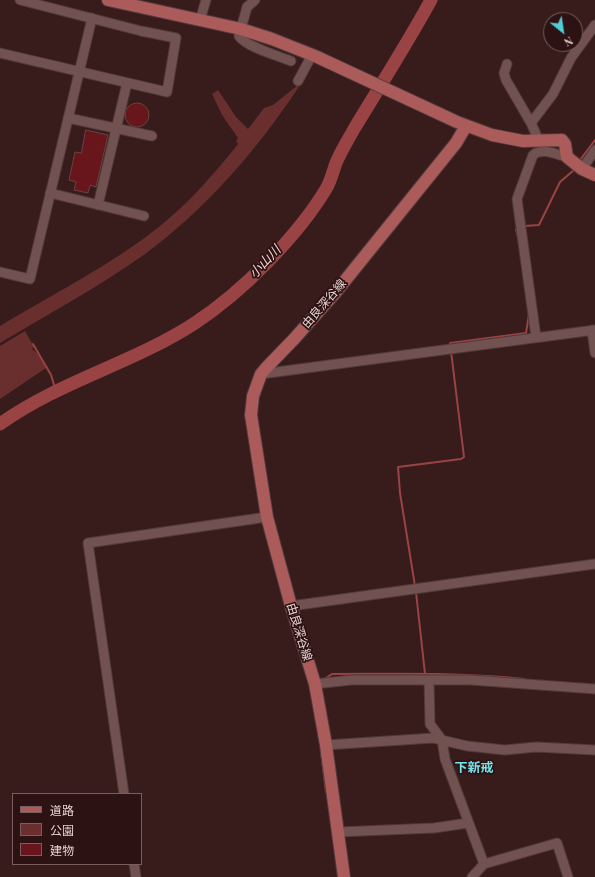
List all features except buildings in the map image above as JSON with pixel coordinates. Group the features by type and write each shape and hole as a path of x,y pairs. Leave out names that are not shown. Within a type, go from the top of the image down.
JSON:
{"main road":[{"path":"108,0 241,29 313,56 466,126 509,140 562,140 566,144 567,157 595,175"},
{"name":"由良深谷線","path":"344,877 326,745 315,684 291,606 267,517 251,415 253,396 261,374 348,276 456,143 466,126"}],"street":[{"path":"0,53 167,92 176,38 20,0"},
{"path":"200,20 206,0"},
{"path":"255,0 247,7 239,36 248,43 291,61"},
{"path":"0,272 30,279 92,18"},
{"path":"531,123 553,94 571,58 595,25"},
{"path":"298,81 313,56"},
{"path":"507,64 504,73 506,80 531,123 539,141"},
{"path":"98,205 127,83"},
{"path":"68,118 152,136"},
{"path":"582,168 595,150"},
{"path":"536,337 517,199 535,153 549,152 567,157"},
{"path":"50,194 144,216"},
{"path":"261,374 593,330 595,353"},
{"path":"124,793 88,543 267,517"},
{"path":"291,606 595,564"},
{"path":"315,684 351,680 471,680 595,689"},
{"path":"429,680 430,724 442,740 445,759 484,864"},
{"path":"326,745 433,738 468,746 505,750 536,747 595,750"},
{"path":"338,832 434,828 468,823"},
{"path":"472,877 484,864 556,844 568,877"},
{"path":"134,865 136,877"}],"green space":[{"path":"300,85 284,109 249,154 210,197 168,236 110,278 0,343 0,326 103,266 142,240 181,207 220,166 238,144 236,141 238,138 222,115 212,94 218,90 236,117 248,129 264,108 273,105"},
{"path":"25,331 34,347 32,349 37,353 46,368 0,399 0,346"}],"waterway":[{"name":"小山川","path":"0,424 47,396 172,337 213,310 249,280 300,226 326,189 336,163 354,129 431,0"},
{"path":"580,160 595,140"},
{"path":"524,226 539,225 560,182 574,170"},
{"path":"516,230 518,237"},
{"path":"451,347 450,343 526,333 529,314"},
{"path":"33,344 51,375 56,391"},
{"path":"415,586 400,493 398,467 461,459 464,457 451,351"},
{"path":"416,592 425,674"},
{"path":"326,678 332,674 452,674 524,679"},
{"path":"318,733 319,740"},
{"path":"321,752 326,792"}],"district":[{"name":"下新戒","path":"474,768"}]}
